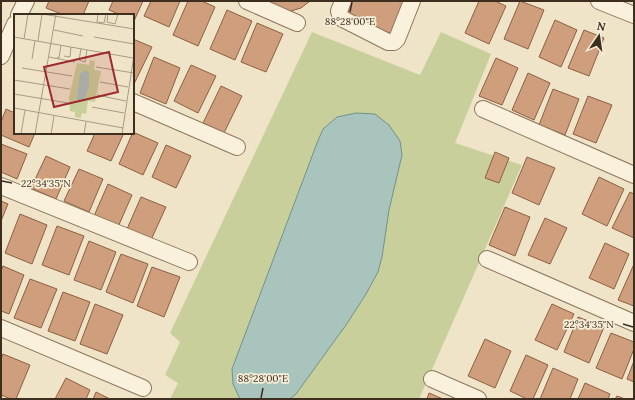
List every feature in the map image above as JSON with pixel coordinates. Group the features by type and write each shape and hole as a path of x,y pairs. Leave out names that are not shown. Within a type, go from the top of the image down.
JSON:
{"street":[{"path":"20,14 26,1"},
{"path":"247,1 297,23"},
{"path":"343,1 339,11 341,18 388,42 394,42 397,39 412,1"},
{"path":"599,1 634,15"},
{"path":"6,49 14,27"},
{"path":"134,102 237,147"},
{"path":"483,109 634,175"},
{"path":"1,186 189,262"},
{"path":"487,259 634,324"},
{"path":"1,328 143,388"},
{"path":"432,379 478,399"}],"green space":[{"path":"312,32 420,75 441,32 491,54 455,143 522,165 419,399 170,399 178,383 165,375 180,342 170,333"}],"water":[{"path":"356,113 375,114 389,125 400,141 402,155 389,210 382,257 378,272 346,325 296,394 290,399 240,399 233,384 232,369 317,143 323,129 337,117"}],"building":[{"path":"49,1 89,1 83,14 61,14 46,8"},
{"path":"113,1 143,1 134,21 134,14 119,14 109,10"},
{"path":"151,1 180,1 169,27 144,16"},
{"path":"188,1 202,1 215,7 198,46 173,35"},
{"path":"265,1 310,1 301,8 291,11 282,11"},
{"path":"346,1 406,1 391,34 342,11"},
{"path":"479,1 495,1 506,6 489,44 465,33"},
{"path":"520,1 544,10 528,49 504,39"},
{"path":"227,10 252,21 235,60 210,49"},
{"path":"555,20 577,30 561,67 539,57"},
{"path":"257,23 283,34 266,72 241,62"},
{"path":"584,30 604,38 589,76 568,68"},
{"path":"134,39 152,47 134,84"},
{"path":"154,57 180,68 166,104 140,93"},
{"path":"496,58 518,68 502,105 479,96"},
{"path":"191,65 216,76 198,113 174,101"},
{"path":"528,73 550,83 534,120 512,110"},
{"path":"221,86 242,96 224,133 203,123"},
{"path":"553,89 579,99 565,135 539,125"},
{"path":"588,96 612,105 596,143 573,134"},
{"path":"6,109 14,113 14,134 35,134 29,147 1,135 1,122"},
{"path":"134,132 158,143 143,175 119,164"},
{"path":"95,134 124,134 111,161 87,151"},
{"path":"1,144 27,154 17,179 1,172"},
{"path":"166,145 191,156 176,188 152,177"},
{"path":"495,152 509,158 499,183 485,178"},
{"path":"46,156 70,167 56,199 31,188"},
{"path":"527,157 555,168 539,205 512,193"},
{"path":"79,169 103,179 89,212 64,201"},
{"path":"599,177 624,189 607,226 582,214"},
{"path":"108,184 132,195 118,227 94,216"},
{"path":"630,192 634,194 634,238 612,228"},
{"path":"141,197 166,207 151,240 127,229"},
{"path":"1,201 8,204 1,221"},
{"path":"505,207 530,217 515,256 489,245"},
{"path":"20,214 47,225 32,264 5,253"},
{"path":"545,218 567,228 550,264 528,255"},
{"path":"57,226 84,236 69,275 42,265"},
{"path":"89,241 116,252 101,290 74,280"},
{"path":"605,243 629,254 614,289 589,278"},
{"path":"121,254 148,264 133,303 106,292"},
{"path":"634,264 634,306 618,300"},
{"path":"3,266 24,275 9,314 1,311 1,271"},
{"path":"152,267 180,277 164,317 137,306"},
{"path":"30,279 57,289 41,328 14,318"},
{"path":"63,292 90,302 75,341 48,331"},
{"path":"95,304 123,315 107,354 80,344"},
{"path":"552,304 574,314 557,350 535,340"},
{"path":"578,317 604,327 589,363 564,352"},
{"path":"611,333 634,342 634,349 622,379 596,368"},
{"path":"485,339 511,351 495,388 468,376"},
{"path":"3,354 30,365 16,399 11,399 1,395 1,359"},
{"path":"526,355 548,365 533,399 527,399 510,391"},
{"path":"634,361 634,382 627,379"},
{"path":"553,368 578,379 570,399 540,399"},
{"path":"66,378 90,390 86,399 55,399"},
{"path":"585,383 610,394 608,399 578,399"},
{"path":"96,392 110,399 93,399"},
{"path":"429,393 443,399 427,399"},
{"path":"617,396 625,399 615,399"}]}
